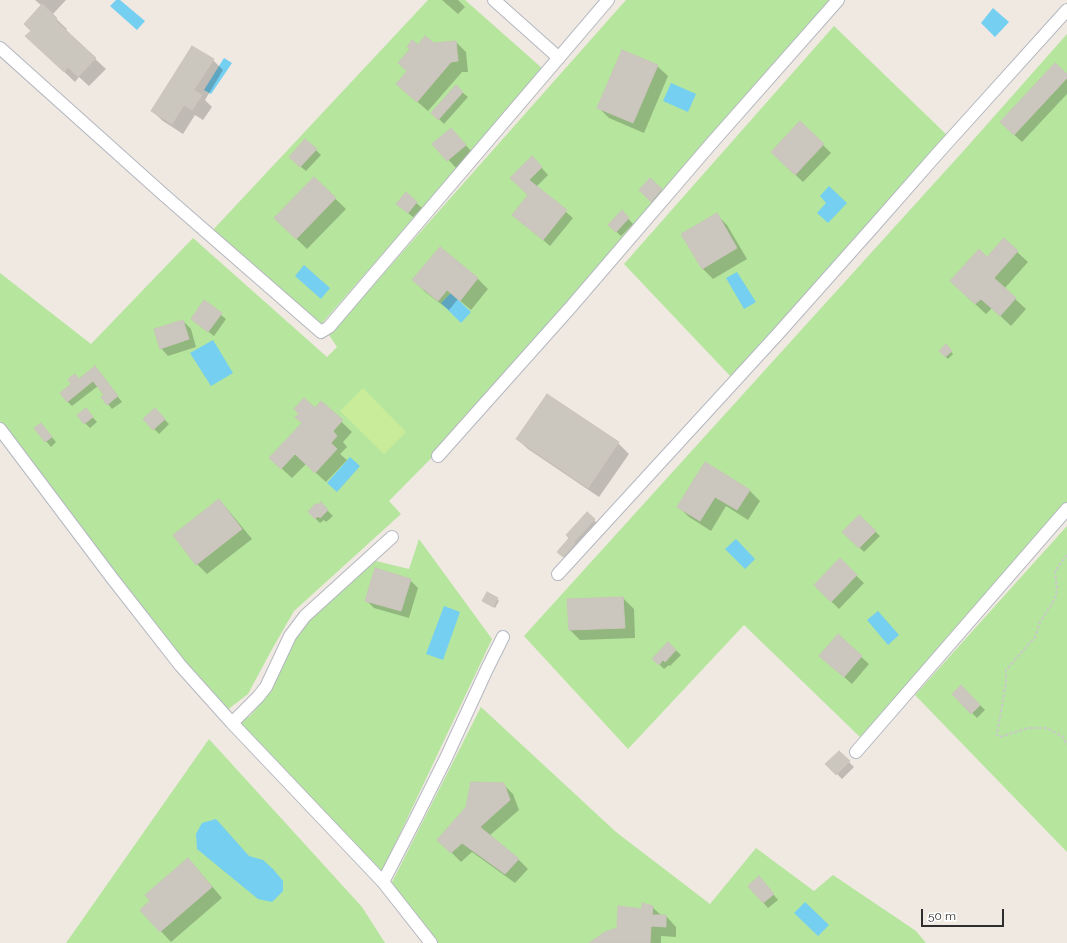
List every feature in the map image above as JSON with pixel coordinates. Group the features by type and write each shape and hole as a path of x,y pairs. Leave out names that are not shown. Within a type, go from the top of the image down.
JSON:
{"street":[{"path":"494,0 559,58"},
{"path":"0,48 321,332 329,327 608,0"},
{"path":"438,456 570,308 710,145 838,0"},
{"path":"558,574 777,335 1067,10"},
{"path":"0,429 170,653 232,723 382,882 431,943"},
{"path":"856,752 1067,509"},
{"path":"232,723 266,687 290,636 305,616 392,537"},
{"path":"382,882 446,758 486,669 503,637"}],"path":[{"path":"1066,555 1055,571 1057,590 1055,599 1040,622 1035,637 1006,670 1006,682 997,734 1000,737 1028,728 1047,728 1062,736 1067,745"}],"green space":[{"path":"428,0 465,0 543,69 318,328 211,232"},
{"path":"626,0 835,0 450,439 389,501 401,514 294,611 248,694 226,711 157,631 0,421 0,273 91,344 193,238 327,357 337,347 329,335"},
{"path":"834,26 950,138 733,379 624,264"},
{"path":"1067,34 1067,504 860,737 744,625 628,749 524,636 967,147"},
{"path":"363,388 406,432 384,454 340,411"},
{"path":"1067,526 1067,852 915,695"},
{"path":"419,539 492,639 381,874 239,723 250,716 267,696 301,628 338,591 376,561 409,569"},
{"path":"481,707 616,832 710,904 756,848 814,891 833,875 916,931 926,943 433,943 390,886"},
{"path":"209,739 362,907 385,943 66,943"}],"water":[{"path":"116,0 120,0 145,21 137,30 110,6"},
{"path":"993,8 1009,22 995,37 981,23"},
{"path":"224,58 232,63 211,94 204,90"},
{"path":"671,83 696,94 688,112 663,101"},
{"path":"829,186 847,203 828,223 817,213 826,203 820,196"},
{"path":"304,265 330,288 321,299 295,276"},
{"path":"737,272 756,302 744,309 726,278"},
{"path":"451,293 471,312 461,323 441,303"},
{"path":"213,340 233,373 211,386 190,353"},
{"path":"350,457 360,466 337,492 327,483"},
{"path":"736,539 755,559 745,569 725,549"},
{"path":"444,606 460,612 443,660 426,654"},
{"path":"878,611 899,635 888,645 867,620"},
{"path":"216,819 249,856 263,860 283,881 283,891 272,902 258,899 197,849 196,834 202,823"},
{"path":"805,902 829,925 818,936 794,913"}],"building":[{"path":"42,4 57,18 55,20 96,58 78,77 68,67 64,72 25,36 31,31 24,24"},
{"path":"425,36 434,43 456,41 458,61 451,62 417,102 396,84 407,71 398,63 410,49 407,47 412,40 418,45"},
{"path":"192,46 214,59 194,90 202,95 192,110 184,105 172,124 151,111"},
{"path":"622,50 658,65 633,123 597,108"},
{"path":"1055,63 1067,74 1067,78 1014,135 1000,122"},
{"path":"456,85 463,92 438,120 431,113"},
{"path":"800,121 824,144 795,175 771,152"},
{"path":"451,128 466,145 447,161 432,144"},
{"path":"305,139 317,149 300,167 289,157"},
{"path":"532,156 542,167 529,180 567,210 543,240 512,215 528,195 510,178"},
{"path":"314,177 336,198 296,239 274,218"},
{"path":"650,178 662,189 651,202 639,190"},
{"path":"406,192 417,202 408,213 396,204"},
{"path":"622,210 629,218 616,232 608,225"},
{"path":"717,213 737,248 702,269 681,234"},
{"path":"1004,238 1018,251 994,278 1016,298 1000,316 981,299 975,304 950,281 979,249 987,257"},
{"path":"440,247 478,278 460,301 447,290 438,301 412,280"},
{"path":"204,300 222,313 208,332 191,319"},
{"path":"183,320 189,339 160,349 154,329"},
{"path":"946,344 952,351 945,357 939,351"},
{"path":"95,366 118,396 107,405 101,397 104,395 93,381 67,402 60,393 71,384 68,379 75,374 79,379"},
{"path":"547,394 619,442 588,488 516,439"},
{"path":"304,398 315,408 321,401 343,420 333,431 337,436 331,443 337,449 315,473 295,454 281,469 269,458 302,423 295,417 299,414 294,409"},
{"path":"86,408 93,417 84,424 77,415"},
{"path":"155,408 165,419 153,430 143,419"},
{"path":"41,423 52,437 45,442 34,428"},
{"path":"705,462 750,490 737,510 715,497 700,521 677,507"},
{"path":"219,499 242,529 196,565 173,535"},
{"path":"321,502 328,510 320,518 318,516 315,519 308,512 316,503 318,505"},
{"path":"587,512 595,519 574,542 575,544 563,557 557,552 569,538 566,535"},
{"path":"859,515 876,531 859,548 842,532"},
{"path":"840,558 857,575 831,602 814,585"},
{"path":"375,568 411,579 401,611 365,601"},
{"path":"487,592 498,598 493,607 482,601"},
{"path":"623,597 625,628 569,630 567,599"},
{"path":"838,634 862,656 844,677 819,656"},
{"path":"668,642 676,650 665,662 663,660 659,665 652,659"},
{"path":"961,685 980,705 971,714 952,694"},
{"path":"839,751 850,761 836,775 825,764"},
{"path":"471,782 504,783 510,800 480,827 519,859 505,874 462,843 451,853 437,840 466,807"},
{"path":"188,858 212,887 160,932 140,910 150,901 145,895"},
{"path":"759,876 774,894 763,903 748,886"},
{"path":"642,903 653,906 652,915 666,915 666,927 651,926 650,943 589,943 605,932 617,928 618,906 642,909"}]}
